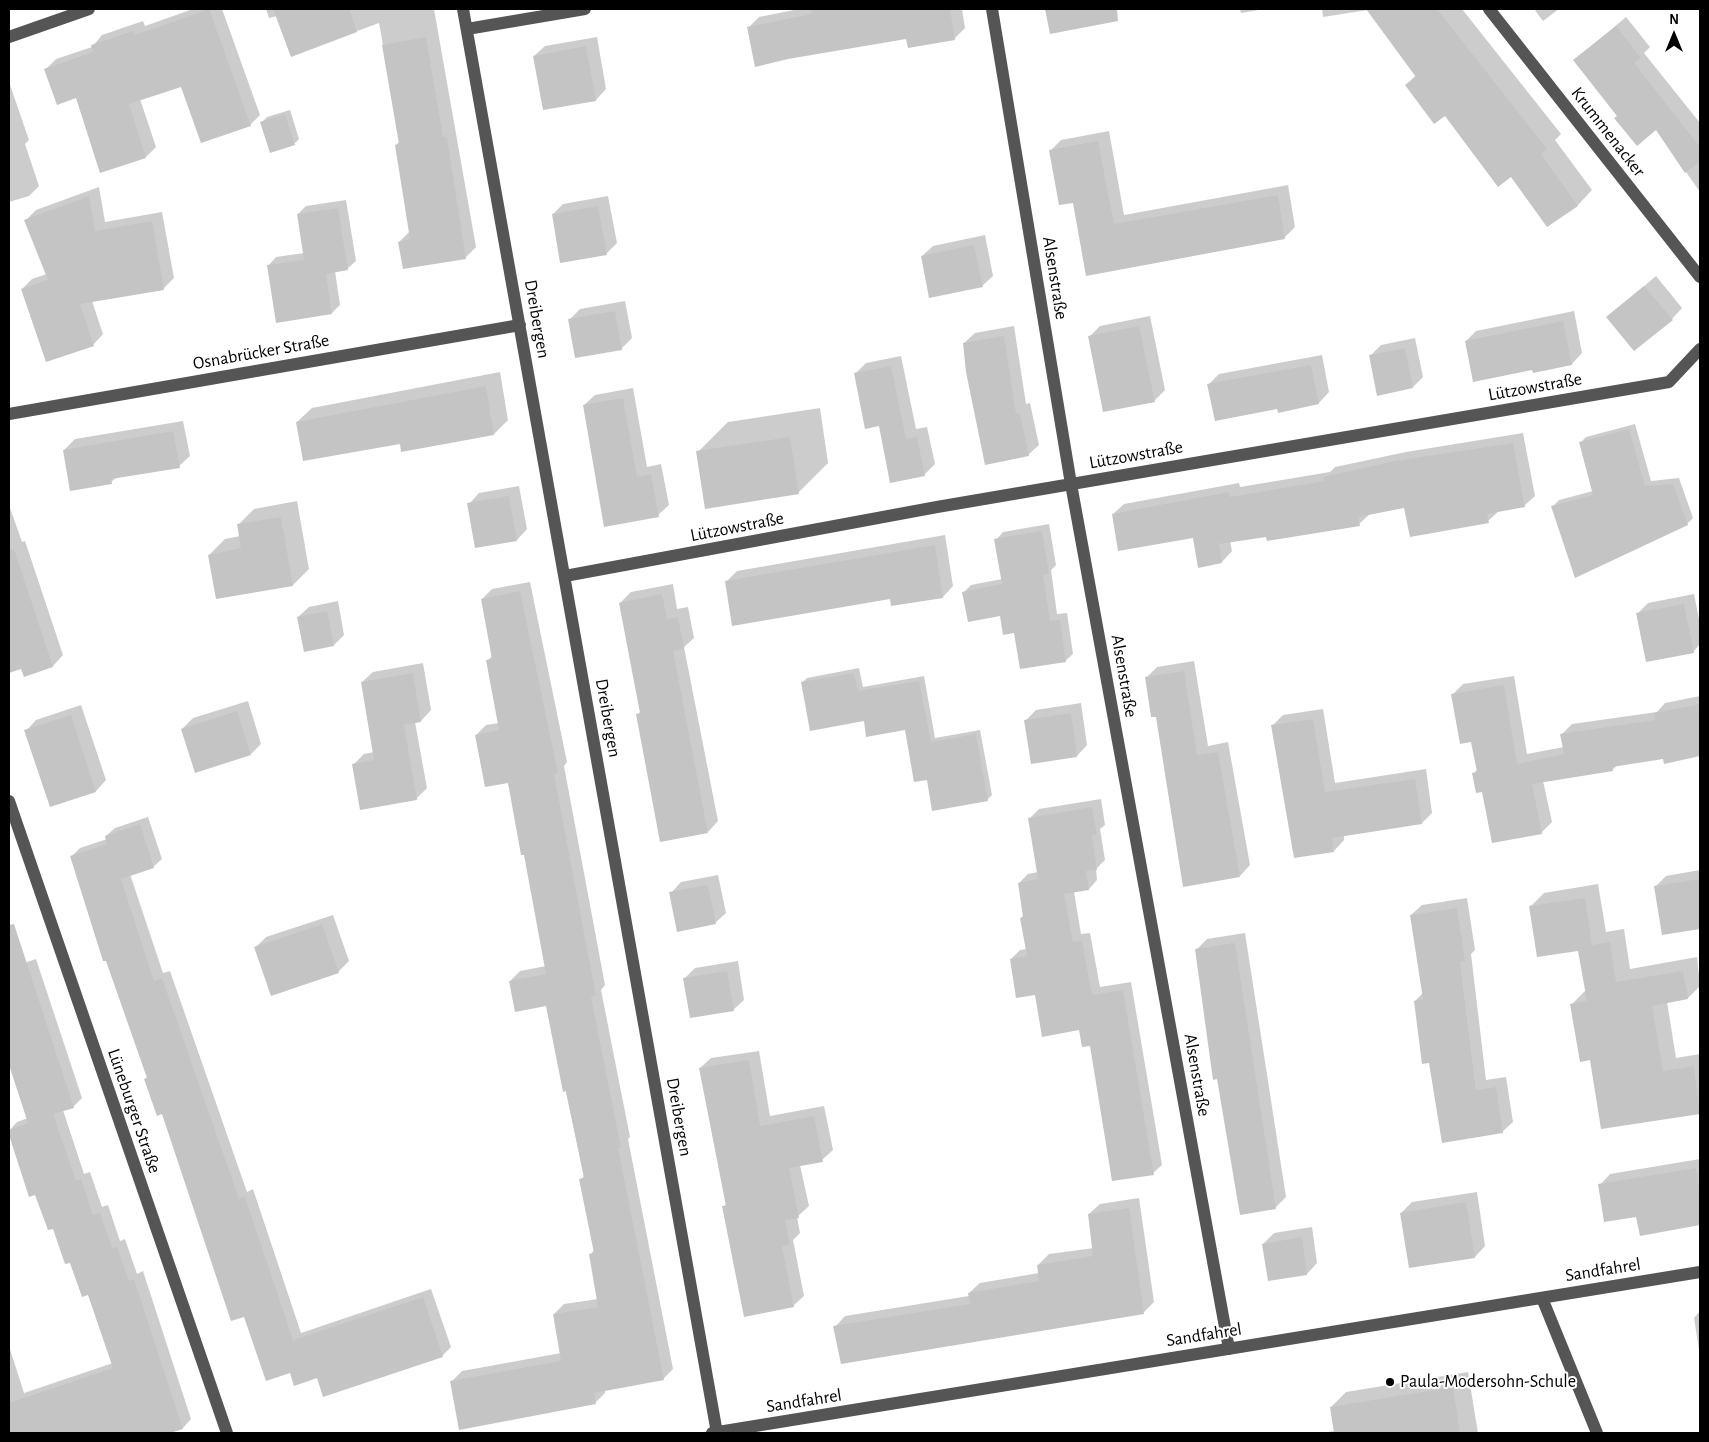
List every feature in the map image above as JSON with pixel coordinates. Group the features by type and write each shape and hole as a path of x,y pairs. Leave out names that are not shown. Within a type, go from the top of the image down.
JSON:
{"street":[{"path":"9,37 89,9"},
{"name":"Dreibergen","path":"464,9 716,1433"},
{"path":"467,29 585,9"},
{"name":"Alsenstraße","path":"992,9 1071,484 1229,1349"},
{"name":"Krummenacker","path":"1489,9 1700,278"},
{"name":"Osnabrücker Straße","path":"10,410 520,324"},
{"name":"Lützowstraße","path":"565,576 1071,484 1669,382 1700,349"},
{"name":"Lüneburger Straße","path":"9,801 227,1433"},
{"name":"Sandfahrel","path":"716,1433 1700,1272"},
{"path":"1542,1298 1597,1433"}],"building":[{"path":"209,9 251,126 201,143 181,87 129,104 146,158 100,173 76,98 57,105 44,69 93,52 91,45 133,31 135,35"},
{"path":"273,9 349,9 357,32 291,57"},
{"path":"811,9 950,9 955,40 908,48 906,39 788,59 755,67 747,27 812,14"},
{"path":"1045,9 1117,9 1118,21 1050,34"},
{"path":"1366,9 1437,9 1547,149 1541,154 1578,206 1547,227 1511,177 1498,187 1445,116 1434,124 1405,85 1416,77"},
{"path":"1616,26 1641,58 1634,63 1700,147 1700,162 1685,173 1656,130 1637,146 1614,118 1617,116 1573,60"},
{"path":"426,37 443,137 447,137 466,259 403,269 398,242 410,239 395,145 399,144 382,45"},
{"path":"586,46 596,101 543,110 533,56"},
{"path":"285,114 295,145 270,153 260,122"},
{"path":"1098,141 1114,224 1278,195 1285,239 1086,276 1073,203 1059,205 1049,150"},
{"path":"89,196 95,231 152,221 164,290 80,304 94,346 46,362 21,289 48,280 24,220"},
{"path":"598,206 607,255 560,263 552,214"},
{"path":"338,208 348,270 326,274 332,314 276,323 267,265 304,260 297,214"},
{"path":"974,245 983,287 929,298 921,256"},
{"path":"1644,286 1673,320 1634,351 1606,317"},
{"path":"615,311 622,350 575,358 568,319"},
{"path":"1563,321 1572,365 1533,373 1532,370 1473,382 1465,341"},
{"path":"1139,326 1155,402 1103,412 1088,336"},
{"path":"1004,336 1016,414 1020,413 1029,456 985,465 966,372 963,343"},
{"path":"1405,348 1413,388 1377,396 1369,355"},
{"path":"1311,365 1319,404 1278,413 1277,409 1215,421 1207,384"},
{"path":"891,366 906,439 917,437 925,476 890,483 879,426 865,429 854,373"},
{"path":"486,386 494,435 401,452 400,444 303,461 296,422"},
{"path":"623,398 637,477 651,474 659,517 604,527 583,405"},
{"path":"1629,429 1645,486 1673,484 1688,525 1575,578 1551,506 1593,495 1579,442"},
{"path":"173,431 180,468 111,479 112,484 70,491 63,450"},
{"path":"790,437 799,494 705,509 696,451"},
{"path":"1513,443 1525,507 1487,514 1489,523 1410,537 1404,508 1358,517 1360,526 1267,541 1266,537 1219,544 1222,563 1198,568 1193,538 1118,551 1112,514 1229,492 1230,497 1324,481 1323,477 1395,461"},
{"path":"509,496 517,541 475,548 467,503"},
{"path":"281,517 293,586 216,599 208,555 241,548 237,524"},
{"path":"1042,531 1049,574 1043,575 1050,621 1060,620 1066,662 1020,669 1014,633 1003,635 1000,616 968,622 962,592 1002,584 994,539"},
{"path":"935,545 943,598 891,606 890,599 732,626 725,581"},
{"path":"14,549 53,667 24,677 21,669 9,673 9,550"},
{"path":"520,591 558,773 554,774 596,996 591,997 621,1148 618,1148 664,1380 594,1393 596,1404 459,1430 450,1381 561,1361 553,1314 598,1307 589,1254 594,1253 579,1179 584,1178 566,1091 563,1092 546,1006 515,1012 509,981 546,974 524,855 521,855 508,783 485,787 475,735 499,730 486,660 492,659 481,599"},
{"path":"662,594 667,619 678,617 684,649 673,651 708,833 660,842 636,714 640,713 619,603"},
{"path":"1684,604 1694,653 1646,662 1636,613"},
{"path":"327,611 334,646 304,652 297,617"},
{"path":"1184,671 1197,755 1218,752 1240,877 1183,887 1156,717 1151,717 1145,677"},
{"path":"413,673 421,722 404,725 417,800 360,810 352,764 374,760 361,682"},
{"path":"854,673 858,691 919,681 931,742 976,734 988,801 932,811 927,780 914,782 905,730 866,737 864,721 810,731 801,682"},
{"path":"1504,685 1517,764 1564,754 1560,734 1655,720 1654,713 1700,704 1700,756 1664,764 1663,759 1612,767 1613,771 1532,784 1542,834 1492,843 1482,792 1476,793 1472,773 1477,772 1471,742 1460,744 1451,694"},
{"path":"237,711 251,755 195,773 181,729"},
{"path":"1071,713 1077,757 1031,764 1024,720"},
{"path":"71,715 96,792 50,807 24,730"},
{"path":"1313,719 1325,792 1415,779 1422,824 1332,838 1334,852 1294,858 1271,725"},
{"path":"1092,807 1097,835 1092,835 1097,870 1086,871 1089,890 1064,894 1073,942 1082,941 1092,995 1123,990 1154,1175 1112,1181 1090,1046 1082,1047 1079,1030 1042,1037 1035,995 1016,998 1010,959 1027,956 1020,918 1023,917 1018,883 1038,879 1028,818"},
{"path":"140,824 154,868 121,879 154,981 162,978 239,1199 245,1197 293,1340 423,1297 443,1357 323,1397 317,1378 294,1386 290,1373 266,1381 244,1317 231,1321 162,1114 157,1116 144,1079 147,1078 106,961 103,961 70,856 107,844 105,836"},
{"path":"1700,879 1700,929 1662,935 1654,886"},
{"path":"708,885 716,924 677,932 669,892"},
{"path":"1585,898 1592,945 1610,942 1616,982 1683,971 1688,999 1652,1006 1663,1071 1694,1066 1700,1114 1601,1129 1590,1060 1580,1062 1570,1004 1587,1001 1578,951 1537,957 1529,906"},
{"path":"1457,908 1465,961 1460,962 1476,1090 1496,1087 1503,1133 1442,1143 1429,1063 1422,1064 1414,1001 1423,999 1410,915"},
{"path":"14,924 74,1108 53,1114 76,1181 81,1179 93,1215 100,1213 112,1248 117,1247 129,1281 134,1279 183,1429 170,1433 9,1433 9,1403 113,1368 88,1295 82,1297 70,1263 65,1264 53,1229 48,1230 35,1195 29,1197 9,1135 9,1130 28,1123 9,1065 9,925"},
{"path":"322,924 339,973 271,996 254,947"},
{"path":"1235,943 1276,1209 1240,1215 1217,1079 1213,1080 1195,949"},
{"path":"727,971 734,1011 690,1018 683,978"},
{"path":"749,1060 760,1126 814,1116 823,1162 789,1168 799,1218 785,1220 790,1245 782,1246 794,1307 744,1317 722,1206 726,1206 699,1068"},
{"path":"1696,1168 1700,1193 1700,1225 1640,1236 1636,1217 1604,1222 1598,1184"},
{"path":"1466,1202 1475,1258 1409,1268 1400,1213"},
{"path":"1129,1208 1144,1314 841,1364 833,1326 970,1304 968,1293 1039,1281 1037,1265 1093,1256 1088,1214"},
{"path":"1302,1237 1307,1275 1268,1281 1262,1244"},
{"path":"1453,1387 1460,1433 1334,1433 1330,1407"}],"place":[{"name":"Paula-Modersohn-Schule","path":"1390,1382"}]}
